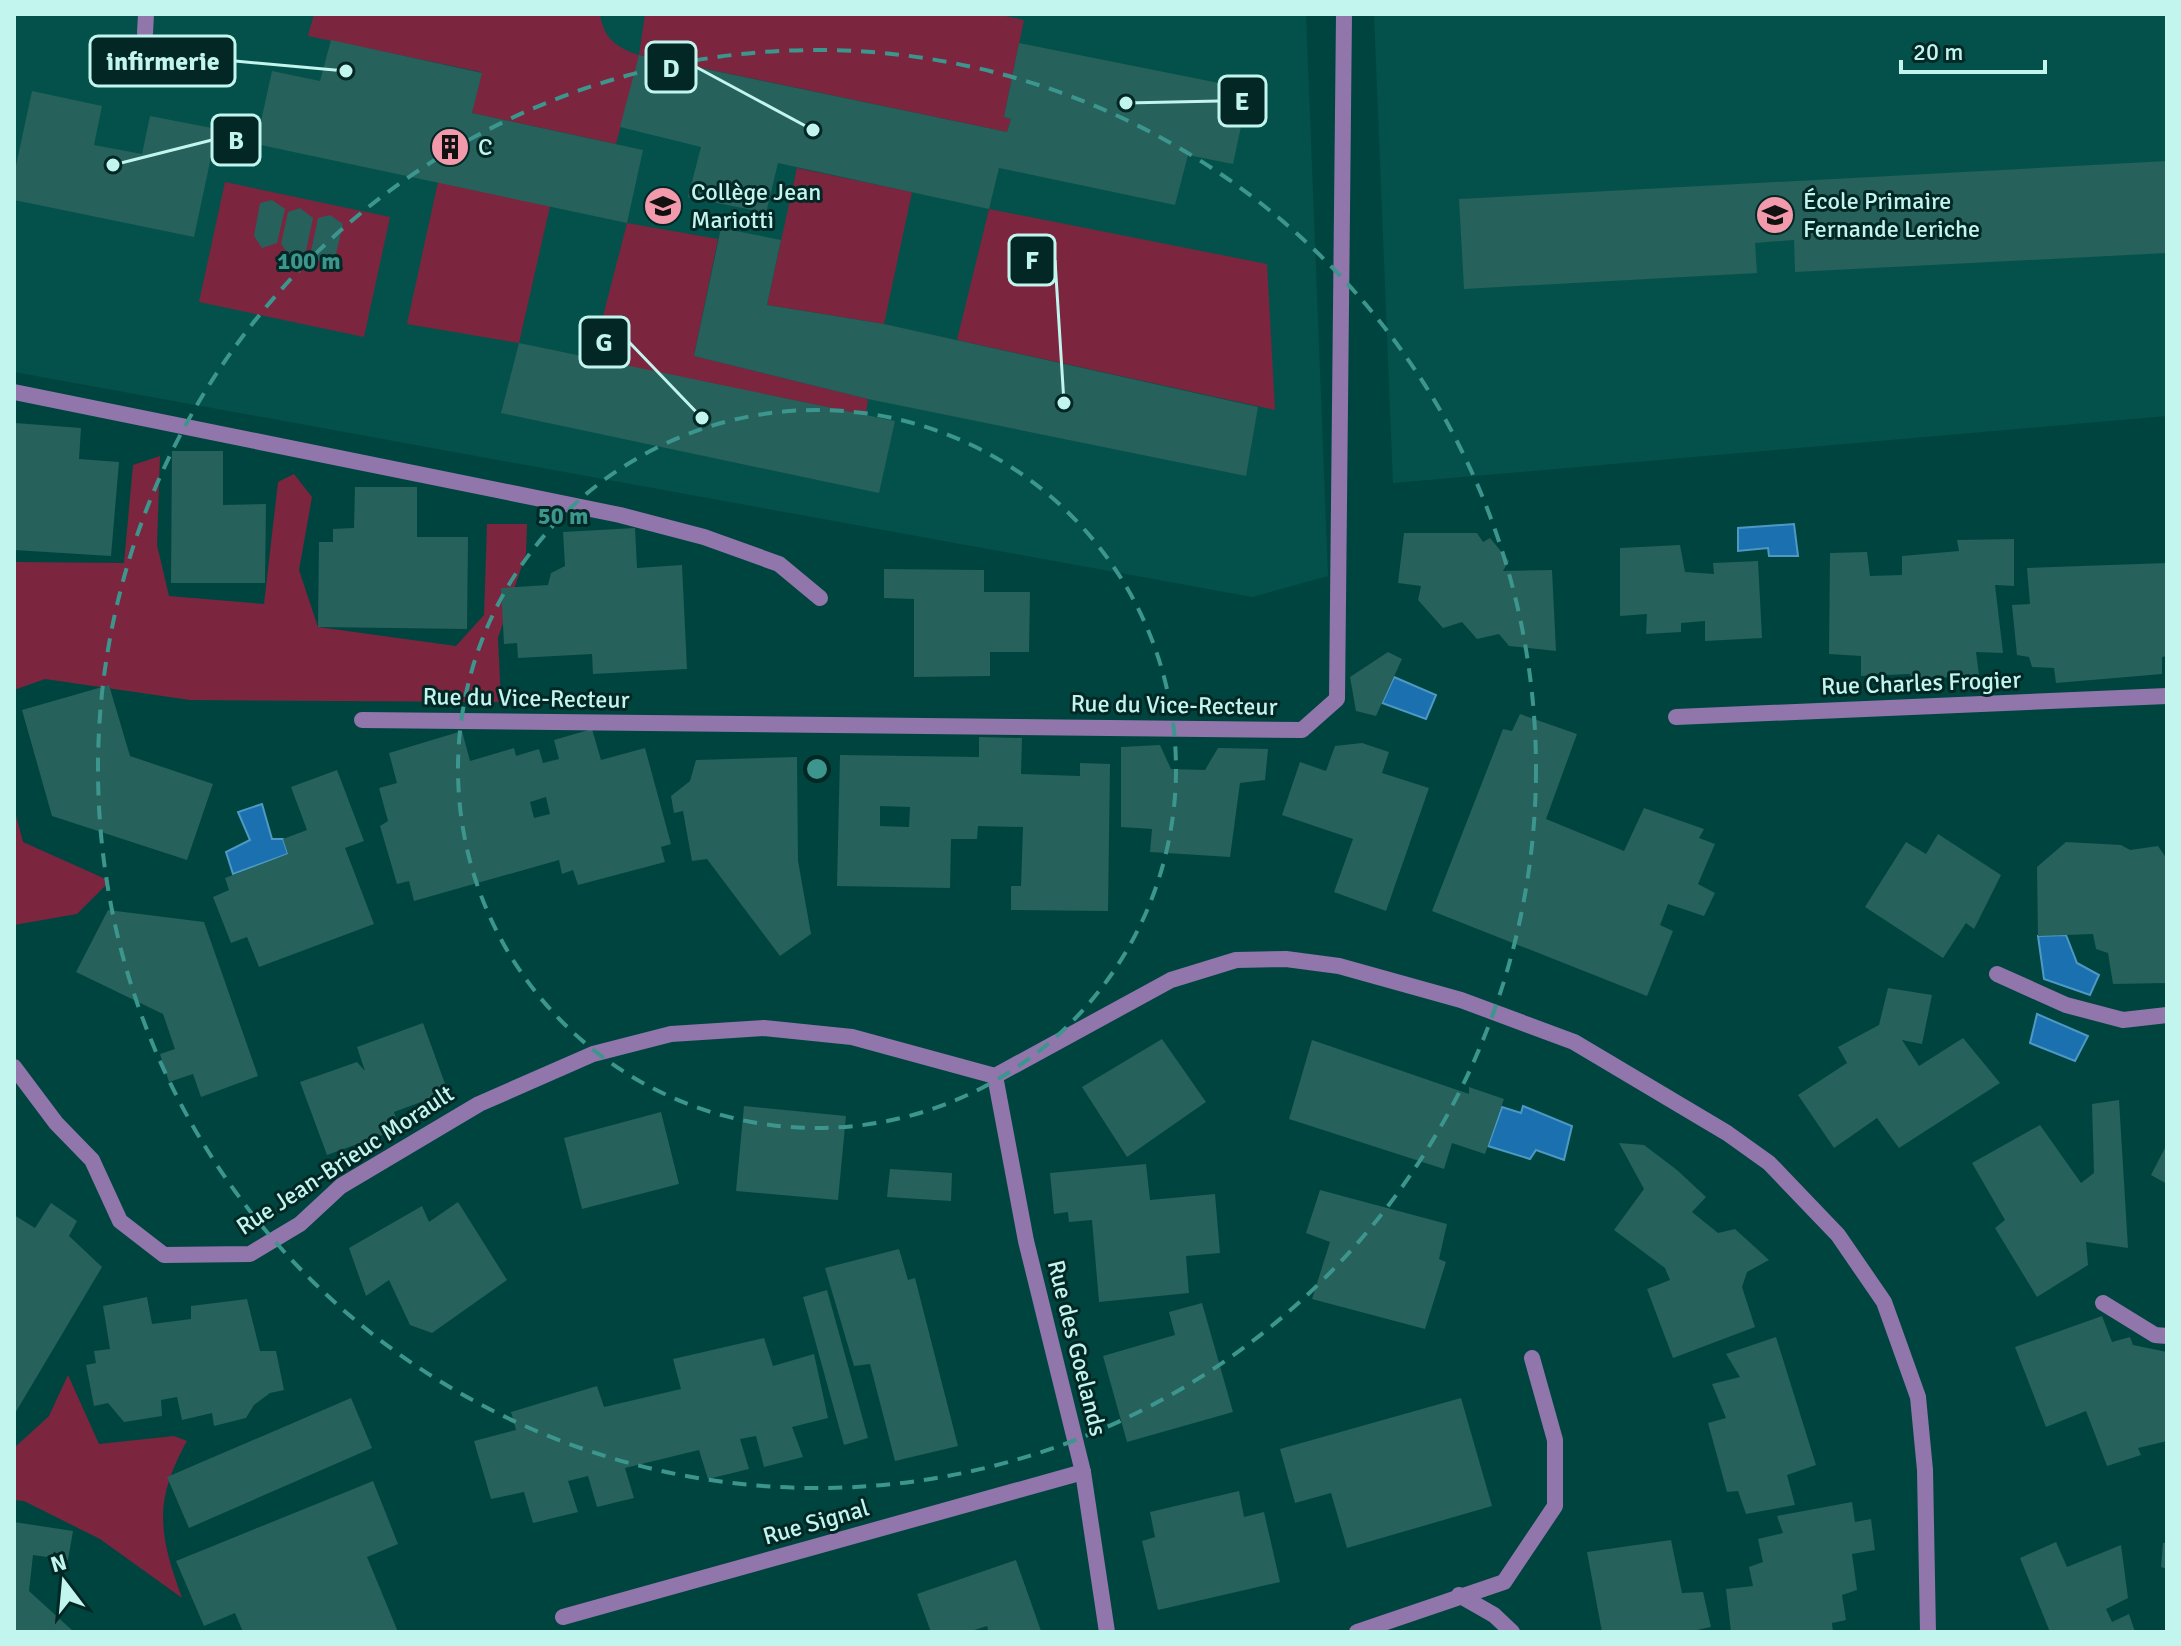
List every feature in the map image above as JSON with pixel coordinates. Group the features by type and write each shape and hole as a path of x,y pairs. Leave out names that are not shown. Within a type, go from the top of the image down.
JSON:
{"street":[{"path":"145,33 146,14"},
{"name":"Rue du Vice-Recteur","path":"362,720 1302,730 1337,699 1344,14"},
{"path":"14,392 620,515 704,537 779,564 820,598"},
{"name":"Rue Charles Frogier","path":"1676,717 2167,696"},
{"path":"995,1076 1171,980 1236,960 1286,959 1339,966 1446,996 1574,1042 1715,1125 1769,1163 1828,1225 1884,1302 1918,1397 1925,1470 1928,1632"},
{"path":"1997,974 2066,1005 2123,1020 2167,1015"},
{"name":"Rue Jean-Brieuc Morault","path":"14,1067 56,1123 92,1160 120,1221 164,1255 250,1254 300,1224 341,1186 479,1104 593,1054 671,1034 764,1028 852,1037 995,1076"},
{"name":"Rue des Goelands","path":"995,1076 1026,1241 1083,1472 1107,1632"},
{"path":"2103,1303 2155,1335 2167,1336"},
{"path":"1357,1632 1504,1582 1555,1506 1555,1440 1532,1358"},
{"name":"Rue Signal","path":"563,1617 1083,1472"},
{"path":"1459,1595 1494,1615 1512,1632"}],"shaded area":[{"name":"Collège Jean Mariotti","path":"14,14 1306,14 1328,576 1252,597 14,372"},
{"path":"314,14 600,14 604,30 612,41 639,55 645,14 996,14 1024,20 1004,117 1011,119 1007,132 640,55 616,144 472,113 481,72 308,36"},
{"name":"École Primaire Fernande Leriche","path":"1374,14 2167,14 2167,416 1393,483"},
{"path":"797,168 912,192 884,324 767,305"},
{"path":"225,182 390,217 364,337 199,302"},
{"path":"438,182 550,206 519,343 407,324"},
{"path":"989,209 1267,264 1275,410 957,340"},
{"path":"627,223 718,239 694,356 868,399 866,415 592,359"},
{"path":"160,456 157,545 169,596 264,604 278,482 294,474 312,497 299,570 318,627 456,646 484,615 487,524 527,524 526,553 498,638 501,702 190,700 45,679 14,690 14,562 124,563 133,465"},
{"path":"14,808 23,842 110,881 77,914 14,925"},
{"path":"68,1375 99,1444 174,1436 187,1441 169,1482 163,1518 168,1555 182,1598 100,1539 24,1501 14,1500 14,1448 49,1416"}],"water":[{"path":"1794,524 1798,556 1769,556 1768,548 1738,551 1738,528"},
{"path":"1394,677 1436,695 1426,719 1382,703"},
{"path":"262,804 272,839 283,839 288,854 233,874 226,852 250,840 238,812"},
{"path":"2066,935 2077,963 2099,975 2090,995 2044,979 2038,936"},
{"path":"2037,1014 2088,1036 2075,1061 2030,1043"},
{"path":"1523,1106 1572,1126 1564,1160 1536,1150 1530,1159 1488,1146 1502,1107 1521,1113"}],"building":[{"name":"C","path":"331,40 482,73 472,113 643,150 627,223 256,144 272,71 320,81"},
{"path":"1019,43 1249,89 1233,164 1188,155 1175,205 999,168 989,209 778,163 766,213 688,197 701,147 620,127 639,55 1007,132 1011,119 1004,117"},
{"path":"32,91 102,106 94,145 142,154 150,116 217,129 194,237 14,200 14,175"},
{"path":"2167,161 2167,253 1795,272 1794,240 1755,243 1757,273 1464,289 1459,199"},
{"path":"272,200 285,209 277,243 262,248 254,236 260,203"},
{"path":"300,208 313,218 306,251 290,256 281,244 288,212"},
{"path":"330,215 343,224 335,258 320,262 311,251 318,218"},
{"path":"721,228 781,240 767,305 884,324 1258,407 1246,476 868,399 694,356"},
{"path":"519,343 895,421 879,493 501,413"},
{"path":"15,423 81,428 79,459 119,462 111,556 14,550"},
{"path":"172,451 223,451 223,505 266,504 265,583 171,583"},
{"path":"355,487 417,487 417,537 468,537 467,629 318,627 319,542 333,542 333,529 354,528"},
{"path":"635,528 637,568 682,565 687,669 593,674 592,654 518,658 517,643 504,644 501,588 548,585 551,573 565,566 563,532"},
{"path":"1404,533 1477,533 1483,542 1490,538 1509,561 1503,571 1552,570 1556,651 1509,646 1499,634 1477,639 1462,622 1443,628 1418,600 1421,586 1398,583"},
{"path":"2014,539 2014,586 1995,585 2003,653 1976,652 1979,675 1912,680 1910,674 1861,676 1861,656 1829,654 1830,553 1867,552 1870,576 1902,575 1902,556 1959,551 1957,540"},
{"path":"1680,545 1685,572 1714,574 1713,563 1758,561 1762,638 1705,641 1705,621 1681,623 1681,632 1646,634 1647,614 1620,616 1620,548"},
{"path":"2167,563 2167,656 2162,657 2162,674 2056,683 2054,668 2032,667 2029,657 2017,655 2012,605 2030,604 2027,568"},
{"path":"884,569 984,570 984,592 1030,592 1029,652 990,652 990,676 914,677 914,599 884,598"},
{"path":"1388,652 1402,659 1376,716 1356,711 1350,677"},
{"path":"109,685 130,756 213,784 187,860 52,816 22,710"},
{"path":"1520,714 1577,734 1546,819 1624,851 1644,808 1704,829 1699,838 1715,844 1698,884 1715,893 1704,916 1668,904 1660,925 1673,931 1647,996 1432,911 1503,729 1512,731"},
{"path":"592,729 601,760 645,748 671,844 661,847 665,862 578,885 573,870 562,874 559,860 414,901 409,881 397,884 380,826 388,821 379,788 397,783 389,753 462,731 470,761 514,748 516,756 539,749 543,763 559,759 554,740","holes":["546,797 550,814 534,818 530,802"]},
{"path":"979,737 1022,738 1021,774 1080,776 1080,763 1110,764 1108,911 1011,910 1011,886 1021,886 1023,827 978,826 977,839 951,839 950,888 837,886 840,755 979,757","holes":["880,806 910,807 909,827 880,826"]},
{"path":"1362,743 1389,752 1382,773 1429,788 1386,911 1334,892 1353,839 1282,815 1300,762 1326,771 1335,746"},
{"path":"1160,745 1171,769 1205,770 1218,748 1268,749 1265,780 1240,783 1230,857 1150,852 1152,829 1121,827 1121,747"},
{"path":"797,757 798,861 811,934 780,956 707,859 692,861 683,811 674,813 671,796 690,781 696,760"},
{"path":"337,770 364,841 345,848 374,924 259,967 247,937 231,943 213,897 229,890 225,878 288,854 283,839 307,830 291,787"},
{"path":"1938,834 2001,875 1974,929 1966,923 1943,958 1865,907 1906,842 1926,854"},
{"path":"2066,842 2121,845 2130,850 2158,846 2167,859 2167,983 2113,984 2108,953 2096,949 2093,934 2038,936 2037,867"},
{"path":"108,910 204,922 258,1076 201,1097 193,1074 169,1082 160,1054 175,1049 163,1014 76,972"},
{"path":"1888,988 1932,995 1922,1044 1902,1040 1919,1066 1963,1038 2000,1083 1899,1148 1877,1118 1834,1148 1798,1095 1847,1063 1838,1047 1879,1025"},
{"path":"423,1023 448,1092 394,1112 399,1129 327,1155 300,1082 357,1062 365,1071 357,1047"},
{"path":"1162,1039 1206,1102 1127,1157 1082,1087"},
{"path":"1312,1040 1469,1094 1469,1087 1504,1099 1485,1154 1452,1143 1444,1169 1289,1119"},
{"path":"2119,1100 2128,1248 2086,1242 2088,1265 2037,1297 1995,1228 2005,1220 1972,1163 2040,1125 2081,1183 2094,1173 2092,1104"},
{"path":"744,1106 846,1116 838,1200 736,1191"},
{"path":"661,1112 679,1184 582,1209 564,1138"},
{"path":"1619,1143 1644,1145 1677,1170 1706,1197 1692,1212 1718,1233 1735,1229 1769,1260 1747,1272 1742,1287 1755,1327 1673,1358 1647,1289 1670,1280 1665,1268 1614,1230 1644,1189"},
{"path":"2167,1144 2167,1184 2151,1175"},
{"path":"1146,1164 1150,1200 1215,1194 1220,1253 1186,1256 1189,1293 1099,1302 1092,1220 1069,1222 1068,1212 1054,1214 1050,1173"},
{"path":"890,1169 952,1173 951,1201 887,1197"},
{"path":"1320,1190 1447,1224 1439,1259 1446,1262 1425,1329 1312,1299 1330,1242 1306,1233"},
{"path":"458,1202 507,1280 432,1333 410,1325 389,1280 366,1296 349,1248 422,1206 429,1222"},
{"path":"51,1203 77,1221 69,1236 102,1267 14,1415 14,1215 35,1228"},
{"path":"899,1249 908,1280 915,1278 958,1446 895,1461 870,1364 854,1366 825,1268"},
{"path":"827,1290 868,1438 844,1445 803,1297"},
{"path":"147,1297 152,1324 191,1319 191,1306 247,1299 260,1351 276,1351 284,1390 270,1393 254,1405 246,1418 214,1426 212,1413 182,1420 177,1397 161,1400 162,1416 124,1422 108,1403 94,1406 86,1365 96,1363 94,1351 110,1349 103,1306"},
{"path":"1202,1303 1233,1412 1127,1442 1103,1356 1175,1335 1169,1312"},
{"path":"2102,1316 2112,1342 2130,1337 2133,1345 2167,1352 2167,1441 2138,1448 2141,1455 2107,1466 2086,1411 2046,1427 2015,1347"},
{"path":"1776,1337 1816,1465 1787,1475 1795,1505 1746,1514 1738,1491 1727,1492 1708,1423 1726,1418 1712,1384 1740,1377 1726,1354"},
{"path":"764,1338 773,1366 814,1354 828,1418 792,1427 803,1457 764,1467 756,1436 740,1439 749,1469 708,1479 699,1450 625,1468 634,1498 597,1507 588,1476 568,1481 578,1512 533,1523 524,1492 491,1499 474,1441 516,1430 511,1412 597,1386 604,1407 681,1389 673,1359"},
{"path":"351,1398 372,1448 189,1528 167,1477"},
{"path":"1461,1398 1492,1506 1347,1548 1331,1493 1295,1503 1280,1449"},
{"path":"373,1481 398,1544 367,1557 398,1632 243,1632 235,1613 204,1626 176,1561"},
{"path":"1239,1491 1244,1517 1264,1512 1280,1582 1158,1610 1142,1541 1155,1537 1150,1512"},
{"path":"1852,1502 1855,1522 1871,1519 1875,1550 1852,1554 1857,1590 1842,1595 1846,1620 1832,1623 1833,1632 1731,1632 1726,1589 1753,1586 1749,1567 1763,1562 1758,1539 1783,1533 1777,1516"},
{"path":"14,1522 73,1531 68,1560 33,1555 29,1591 74,1632 14,1632"},
{"path":"1671,1540 1682,1593 1703,1592 1711,1627 1688,1632 1602,1632 1587,1552"},
{"path":"2056,1542 2067,1567 2121,1545 2128,1598 2106,1609 2112,1622 2129,1614 2135,1632 2050,1632 2020,1558"},
{"path":"2163,1543 2167,1543 2167,1569 2161,1567"},
{"path":"1016,1560 1041,1631 989,1632 987,1626 968,1632 931,1632 917,1594"}],"place":[{"name":"infirmerie","path":"346,71"},
{"name":"E","path":"1126,103"},
{"name":"D","path":"813,130"},
{"name":"C","path":"450,147"},
{"name":"B","path":"113,165"},
{"name":"Collège Jean Mariotti","path":"663,206"},
{"name":"École Primaire Fernande Leriche","path":"1775,215"},
{"name":"F","path":"1064,403"},
{"name":"G","path":"702,418"}]}
